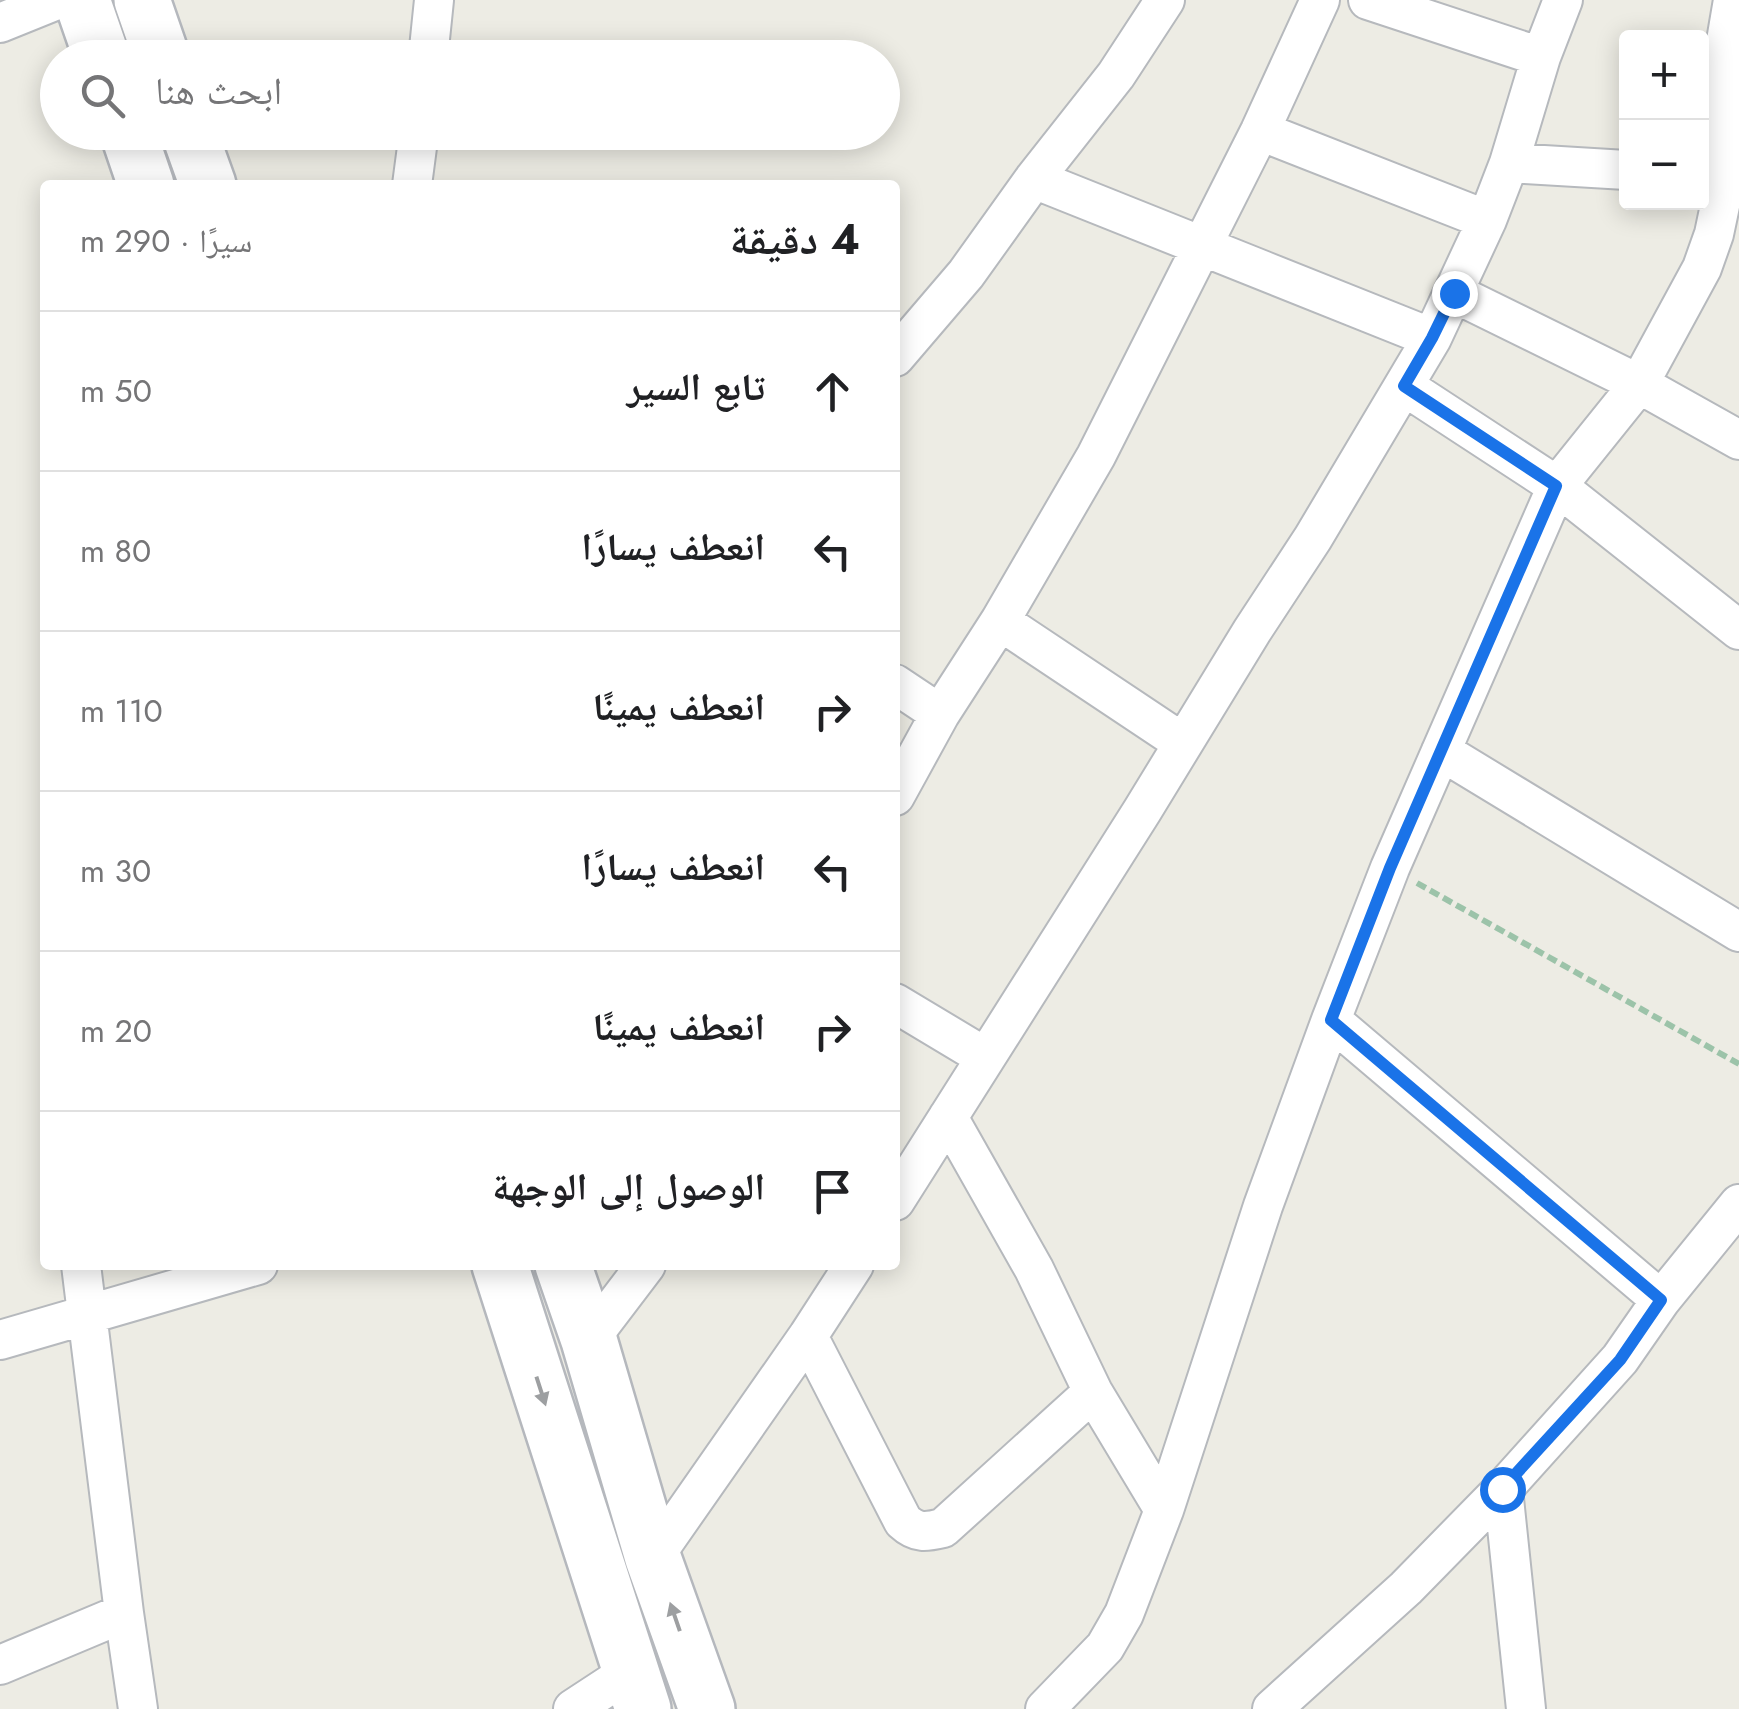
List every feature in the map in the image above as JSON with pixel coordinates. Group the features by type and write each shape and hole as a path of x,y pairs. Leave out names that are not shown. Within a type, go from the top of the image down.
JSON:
{"street":[{"path":"0,23 57,0"},
{"path":"82,0 96,40"},
{"path":"142,0 156,40"},
{"path":"430,40 434,0"},
{"path":"900,351 966,274 1116,75 1165,0"},
{"path":"1368,0 1541,57"},
{"path":"900,1194 1313,538 1432,338 1510,162 1541,57 1563,0"},
{"path":"1045,1709 1106,1647 1124,1614 1164,1510 1262,1206 1331,1020 1390,868 1556,486 1639,384 1702,268 1714,234 1722,175 1724,53 1733,0"},
{"path":"900,787 1096,456 1260,131 1306,4"},
{"path":"1260,131 1487,220"},
{"path":"134,150 144,180"},
{"path":"195,150 206,180"},
{"path":"413,180 417,150"},
{"path":"1510,162 1619,170"},
{"path":"1034,180 1432,338"},
{"path":"1454,293 1639,384 1739,440"},
{"path":"1404,386 1556,486 1739,630"},
{"path":"1000,621 1183,743"},
{"path":"900,687 940,714"},
{"path":"1441,750 1739,932"},
{"path":"900,1006 985,1057"},
{"path":"1331,1020 1661,1300"},
{"path":"948,1117 1034,1269 1094,1392 1164,1510"},
{"path":"1272,1709 1406,1588 1502,1489 1620,1360 1661,1300 1739,1204"},
{"path":"82,1270 138,1709"},
{"path":"0,1340 241,1270"},
{"path":"574,1709 637,1690 508,1288 575,1300 636,1270"},
{"path":"653,1558 851,1270"},
{"path":"575,1300 653,1558 706,1709"},
{"path":"808,1336 903,1521 922,1533 943,1528 1094,1392"},
{"path":"1502,1489 1526,1709"},
{"path":"0,1665 124,1613"}],"path":[{"path":"1390,868 1739,1064"}],"route":[{"path":"1454,293 1404,386 1556,486 1390,868 1331,1020 1661,1300 1620,1360 1502,1489"}]}
